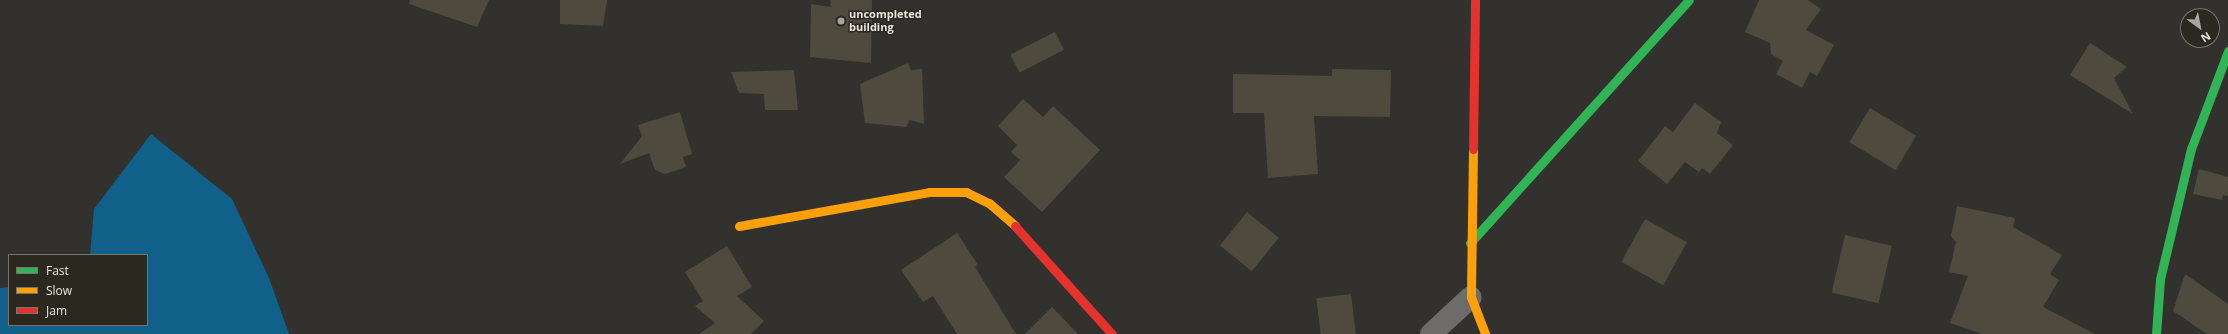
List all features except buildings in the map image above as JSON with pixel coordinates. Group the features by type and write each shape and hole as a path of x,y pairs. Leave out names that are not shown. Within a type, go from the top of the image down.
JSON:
{"street":[{"path":"1475,0 1470,243 1471,296 1485,334"},
{"path":"1470,243 1689,0"},
{"path":"2156,334 2160,279 2191,149 2228,51"},
{"path":"739,226 930,192 966,192 989,203 1017,228 1112,334"},
{"path":"1431,334 1471,296"}],"water":[{"path":"151,134 232,199 269,278 289,334 0,334 0,288 8,287 8,326 148,326 148,254 90,254 94,209"}],"traffic: fast":[{"path":"1470,243 1689,0"},
{"path":"2156,334 2160,279 2191,149 2228,51"}],"traffic: slow":[{"path":"1473,149 1471,297 1485,334"},
{"path":"739,226 929,192 966,192 989,203 1015,226"}],"traffic: jam":[{"path":"1473,149 1475,0"},
{"path":"1015,226 1112,334"}],"place":[{"name":"uncompleted building","path":"841,21"}]}
